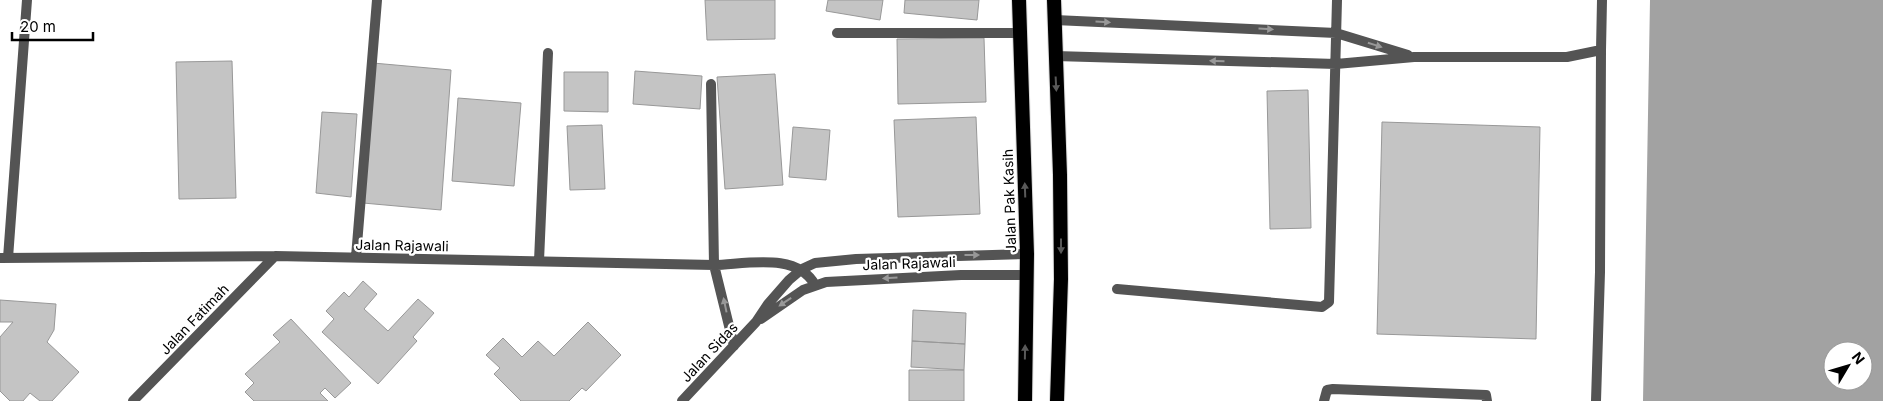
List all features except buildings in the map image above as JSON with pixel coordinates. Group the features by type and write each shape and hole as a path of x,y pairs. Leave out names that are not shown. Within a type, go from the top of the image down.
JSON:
{"highway":[{"name":"Jalan Pak Kasih","path":"1019,0 1027,254 1025,401"},
{"path":"1054,0 1061,222 1058,401"}],"street":[{"path":"4,258 27,0"},
{"path":"356,257 377,0"},
{"path":"1118,288 1322,307 1329,302 1337,0"},
{"path":"1596,401 1600,272 1602,0"},
{"path":"1055,20 1336,32 1414,57"},
{"path":"836,33 1020,33"},
{"path":"1055,56 1336,64 1414,57 1567,58 1601,50"},
{"path":"538,261 548,53"},
{"path":"712,84 714,265 734,346"},
{"name":"Jalan Rajawali","path":"4,258 356,257 714,265 783,263 802,269 815,263 838,260 1027,254"},
{"name":"Jalan Fatimah","path":"133,401 275,256"},
{"path":"802,269 815,285"},
{"name":"Jalan Sidas","path":"682,401 756,322 777,293 802,269"},
{"name":"Jalan Rajawali","path":"815,285 851,280 961,275 1026,275"},
{"name":"Jalan Sidas","path":"756,322 790,298 815,285"},
{"path":"1324,401 1327,390 1333,388 1486,395 1487,401"}],"shaded area":[{"path":"1650,0 1883,0 1883,401 1643,401"}]}
